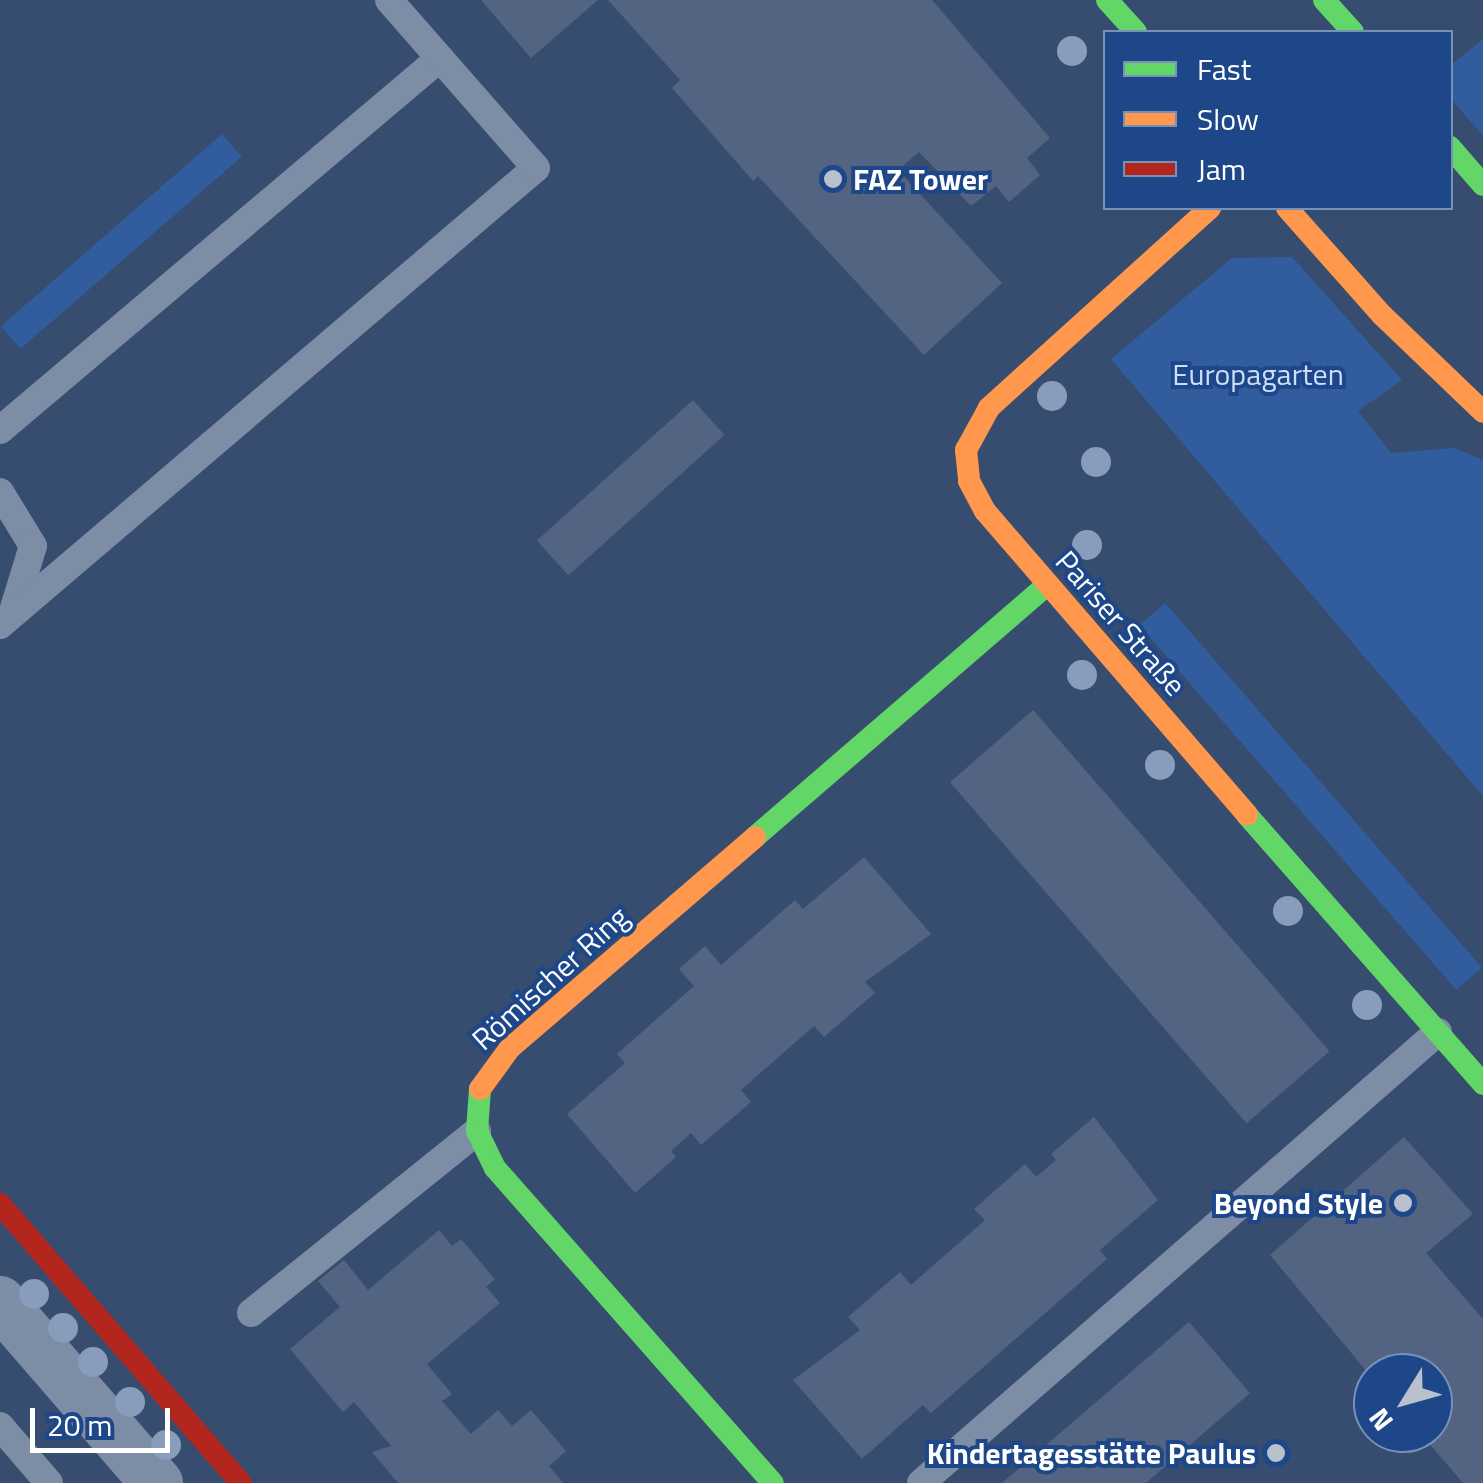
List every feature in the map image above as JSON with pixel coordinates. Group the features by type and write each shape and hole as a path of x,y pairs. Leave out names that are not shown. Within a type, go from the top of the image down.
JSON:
{"street":[{"path":"1108,0 1134,30"},
{"path":"1324,0 1349,30"},
{"path":"1453,151 1483,185"},
{"name":"Pariser Straße","path":"1208,210 1022,374 989,408 966,450 969,481 985,511 1047,585 1483,1084"},
{"path":"1289,210 1382,315 1483,412"},
{"name":"Römischer Ring","path":"477,1131 480,1084 510,1048 1047,585"},
{"path":"477,1131 496,1168 773,1483"},
{"path":"0,1204 242,1483"},
{"path":"0,1302 158,1483"}],"lane":[{"path":"3,621 536,168 389,0"},
{"path":"0,430 440,58"},
{"path":"0,492 33,546 26,584 3,621"},
{"path":"921,1483 1438,1032"},
{"path":"251,1313 477,1131"},
{"path":"0,1426 49,1483"}],"green space":[{"path":"1483,39 1483,136 1453,101 1453,64"},
{"path":"222,134 242,157 21,349 1,326"},
{"name":"Europagarten","path":"1292,257 1402,380 1358,411 1391,453 1454,448 1483,460 1483,796 1111,359 1232,258"},
{"path":"1165,603 1482,968 1456,990 1139,625"}],"building":[{"path":"481,0 598,0 531,58"},
{"name":"FAZ Tower","path":"608,0 932,0 1050,138 1027,158 1040,175 1009,202 996,186 971,206 919,152 898,170 1002,283 924,355 758,176 753,181 672,88 680,80"},
{"path":"693,400 724,435 568,575 537,541"},
{"path":"1033,710 1330,1051 1247,1123 950,782"},
{"path":"864,857 931,934 865,982 875,993 824,1037 814,1026 741,1090 751,1102 701,1145 691,1133 671,1151 676,1157 635,1193 567,1114 625,1063 617,1054 694,986 679,969 705,946 721,965 795,900 803,909"},
{"path":"1094,1117 1158,1200 1100,1250 1107,1259 931,1413 923,1405 862,1459 793,1380 860,1330 848,1317 900,1272 911,1285 985,1220 974,1209 1025,1164 1036,1177 1056,1160 1051,1154"},
{"path":"1404,1137 1473,1214 1426,1253 1483,1319 1483,1483 1463,1483 1437,1453 1453,1453 1453,1353 1353,1355 1270,1255"},
{"path":"439,1230 452,1246 461,1239 495,1279 486,1287 500,1303 427,1364 452,1394 442,1401 471,1434 498,1410 512,1426 531,1410 566,1451 549,1466 563,1483 398,1483 372,1452 391,1446 354,1402 343,1412 290,1349 340,1307 318,1281 344,1260 368,1290"},
{"path":"1189,1322 1250,1393 1146,1483 1002,1483"}],"traffic: fast":[{"path":"1107,0 1134,30"},
{"path":"1324,0 1351,30"},
{"path":"1453,150 1483,185"},
{"path":"755,837 1047,585"},
{"path":"1247,815 1483,1084"},
{"path":"480,1089 477,1131 495,1168 773,1483"}],"traffic: slow":[{"path":"1208,210 989,408 966,450 969,481 985,511 1247,815"},
{"path":"1289,210 1382,315 1483,412"},
{"path":"480,1089 510,1048 755,837"}],"traffic: jam":[{"path":"0,1204 241,1483"}],"place":[{"name":"FAZ Tower","path":"833,179"},
{"name":"Beyond Style","path":"1403,1203"},
{"name":"Kindertagesstätte Paulus","path":"1276,1453"}]}
